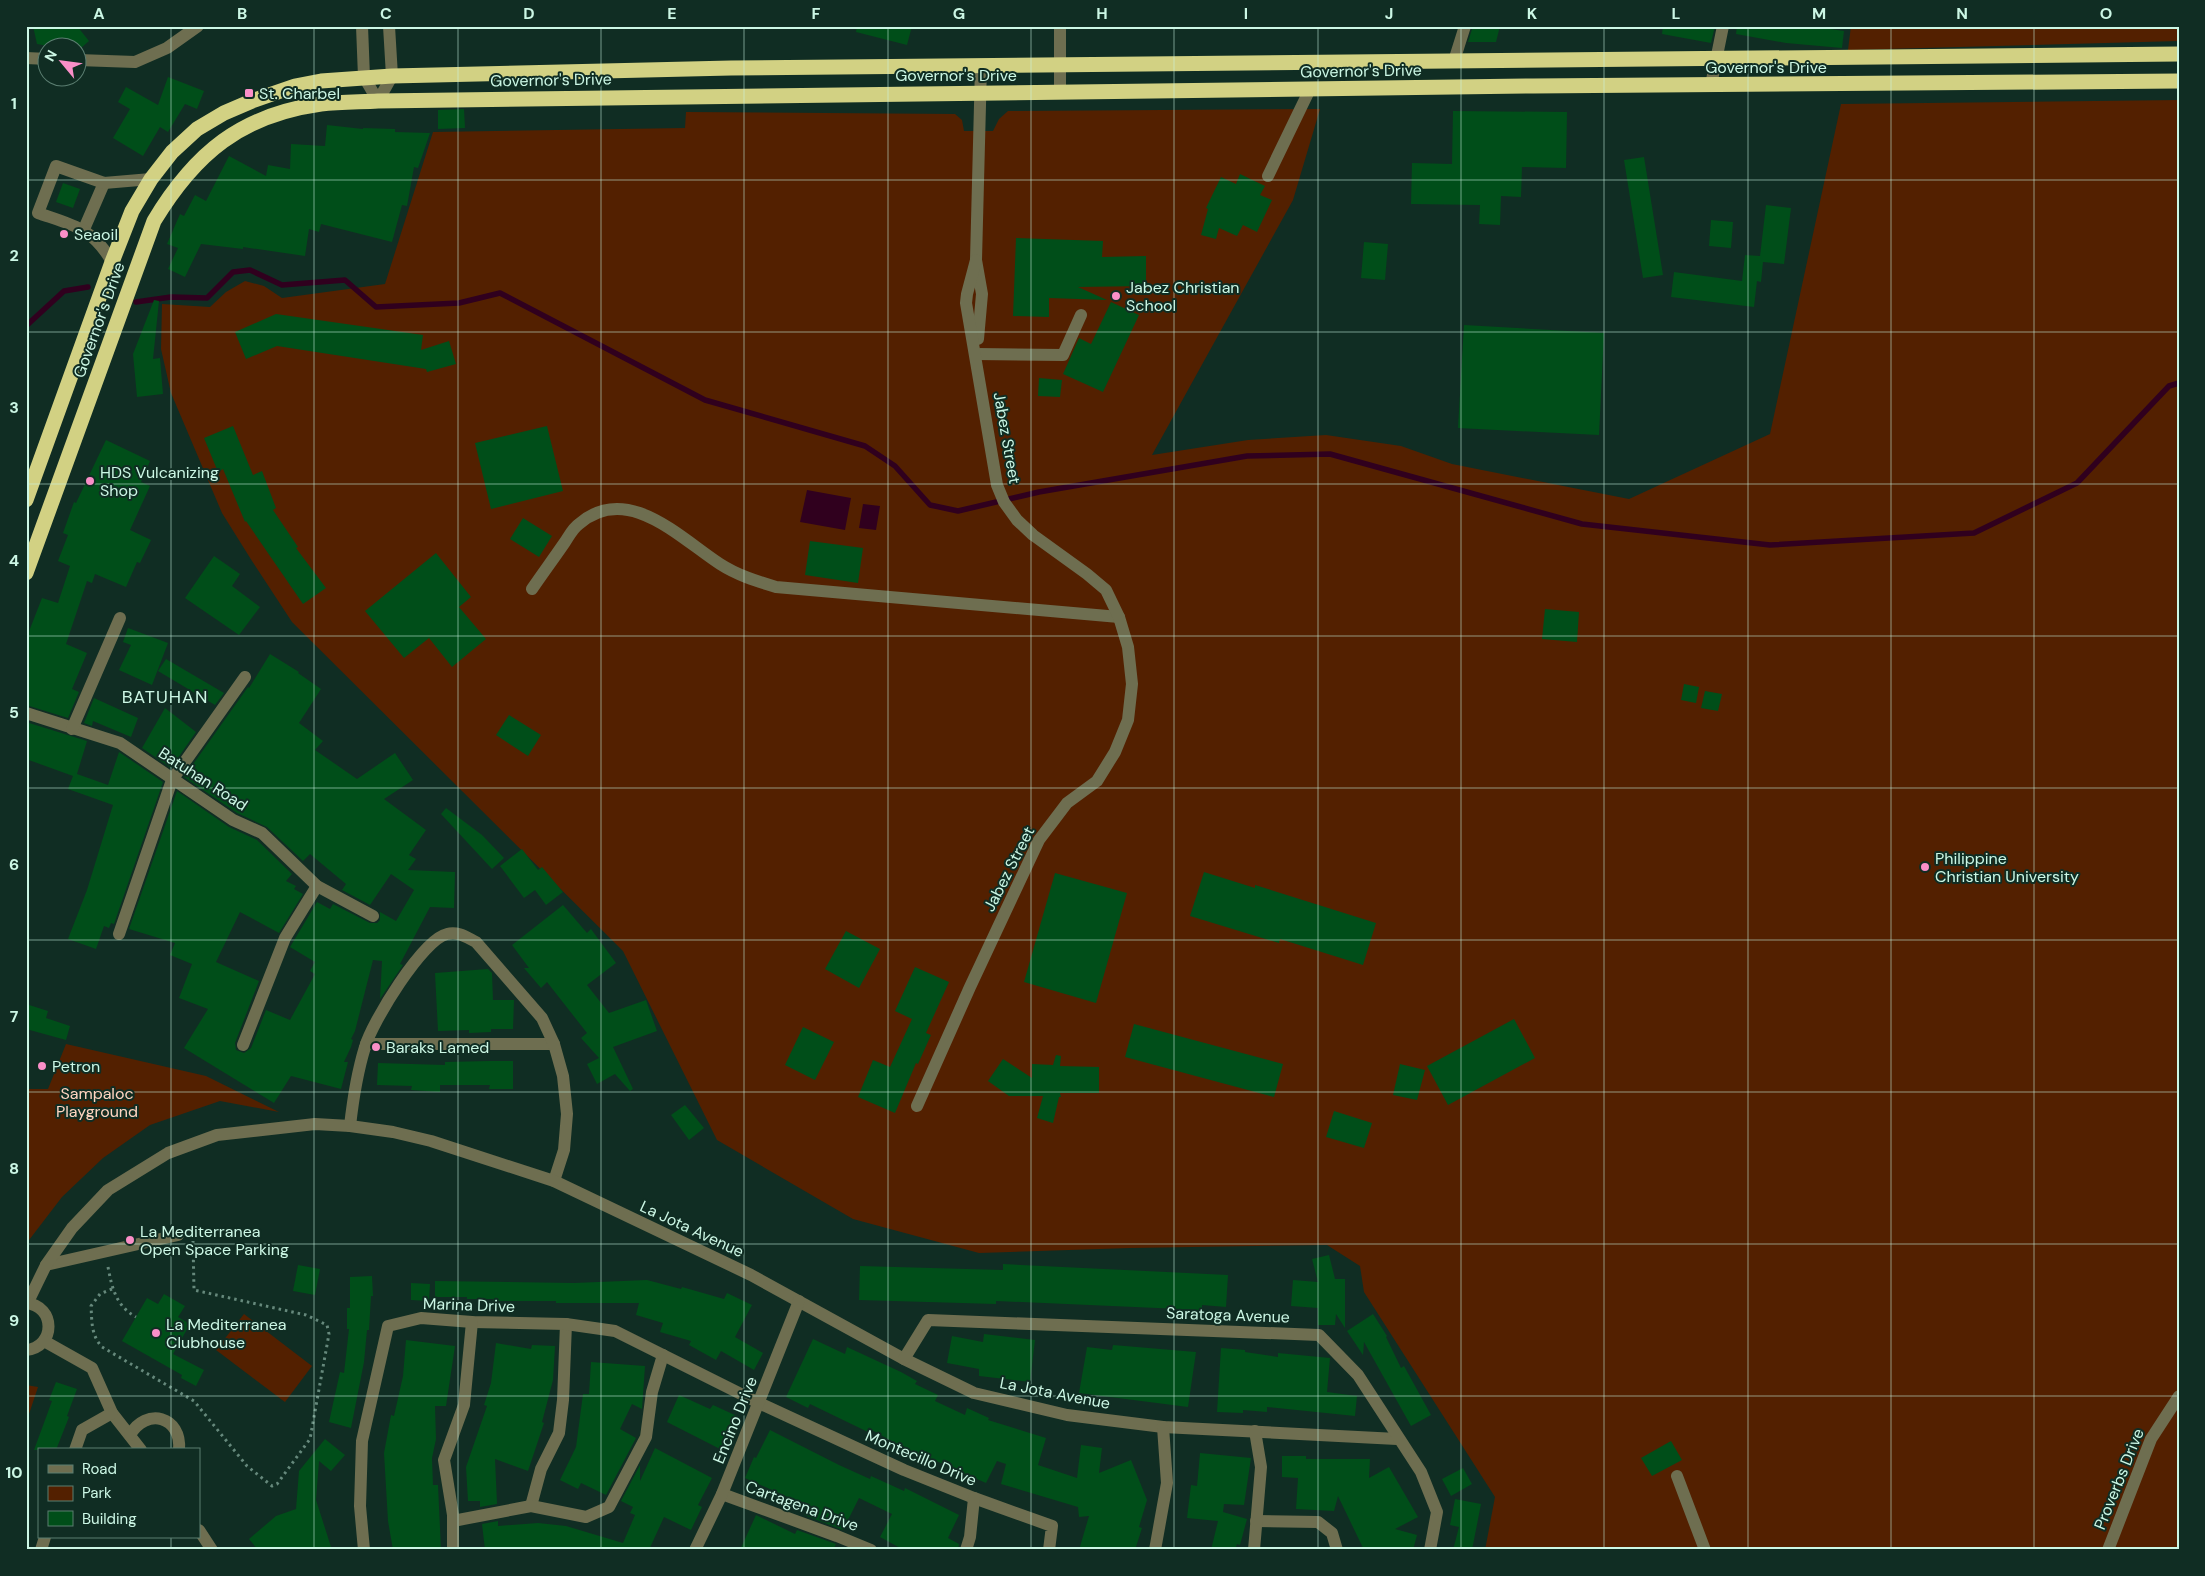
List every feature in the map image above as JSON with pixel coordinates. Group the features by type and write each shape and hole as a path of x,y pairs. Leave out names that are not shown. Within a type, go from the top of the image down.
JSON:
{"highway":[{"name":"Governor's Drive","path":"26,500 112,262 132,212 151,179 172,152 197,129 224,113 273,92 295,86 320,81 364,77 731,68 2179,54"},
{"name":"Governor's Drive","path":"26,573 154,221 171,192 190,169 212,148 260,119 280,113 323,104 378,101 1310,89 2179,81"}],"street":[{"path":"88,60 135,62 167,48 198,26"},
{"path":"362,26 364,77 378,101"},
{"path":"378,101 392,76 389,26"},
{"path":"1060,26 1060,92"},
{"path":"1454,61 1465,26"},
{"path":"1711,85 1723,26"},
{"name":"Jabez Street","path":"917,1106 1039,840 1067,803 1096,781 1115,752 1128,720 1132,684 1128,647 1120,617 1106,590 1087,574 1032,535 1017,520 1004,502 997,485 976,354 982,294 976,260 981,66"},
{"path":"1268,176 1310,89"},
{"path":"112,262 103,246 84,229 38,213 56,166 104,183 151,179"},
{"path":"84,229 104,183"},
{"path":"976,354 1063,355 1081,315"},
{"path":"532,589 578,524 592,516 614,508 633,510 654,519 742,577 776,587 1120,617"},
{"path":"72,729 120,618"},
{"path":"119,934 172,780 245,677"},
{"name":"Batuhan Road","path":"26,714 120,744 233,820 262,833 317,886 373,916"},
{"path":"243,1045 285,938 317,886"},
{"path":"350,1126 356,1079 366,1044 397,988 421,953 436,938 453,933 462,934 476,942 542,1018 554,1044 564,1076 567,1114 564,1150 554,1181"},
{"path":"366,1044 554,1044"},
{"name":"La Jota Avenue","path":"27,1303 46,1265 72,1228 108,1190 168,1153 217,1135 315,1124 350,1126 393,1132 432,1141 554,1181 751,1275 904,1359 974,1392 1067,1415 1163,1427 1398,1439"},
{"path":"46,1265 178,1235"},
{"name":"Encino Drive","path":"695,1550 722,1494 799,1302"},
{"path":"26,1350 39,1346 44,1341 49,1327 46,1314 35,1304 27,1303"},
{"name":"Marina Drive","path":"364,1550 360,1506 362,1441 388,1326 421,1318 472,1322 566,1324 615,1331 759,1404"},
{"name":"Saratoga Avenue","path":"904,1359 928,1320 1319,1335 1358,1375 1421,1472 1437,1512 1430,1550"},
{"path":"453,1550 453,1521 444,1460 464,1405 472,1322"},
{"path":"531,1506 540,1469 559,1433 563,1400 566,1324"},
{"path":"44,1341 92,1368 112,1413 140,1448"},
{"path":"453,1521 531,1506 586,1517 609,1507 646,1437 652,1392 663,1354"},
{"name":"Proverbs Drive","path":"2108,1550 2151,1439 2179,1396"},
{"name":"Montecillo Drive","path":"759,1404 904,1470 1052,1526 1049,1550"},
{"path":"76,1448 82,1430 112,1413"},
{"path":"130,1435 135,1426 143,1420 152,1418 162,1419 171,1424 177,1431 180,1441 179,1448"},
{"path":"1155,1550 1168,1483 1163,1427"},
{"path":"1254,1550 1261,1467 1255,1432"},
{"path":"1677,1476 1705,1550"},
{"name":"Cartagena Drive","path":"722,1494 871,1550"},
{"path":"966,1550 970,1537 974,1498"},
{"path":"1256,1521 1318,1522 1332,1533 1337,1550"},
{"path":"200,1532 212,1550"},
{"path":"41,1550 45,1538"}],"path":[{"path":"112,1289 100,1294 91,1306 96,1341 102,1347 194,1401 246,1466 267,1484 272,1486 277,1484 310,1438 329,1334 326,1325 306,1314 194,1290 193,1232 178,1235"},
{"path":"105,1252 112,1289 124,1309 136,1317"}],"green space":[{"path":"1851,26 2179,26 2179,41 1848,50"},
{"path":"2179,100 2179,1550 1485,1550 1495,1497 1364,1292 1360,1266 1327,1245 1130,1248 979,1253 853,1219 717,1140 623,951 292,622 222,513 171,393 161,349 162,304 210,307 226,292 245,281 264,286 282,298 385,284 433,132 685,128 686,112 955,114 962,120 964,131 993,131 999,119 1008,111 1320,109 1293,200 1152,455 1248,440 1326,435 1401,446 1452,464 1629,499 1770,434 1841,104"},
{"name":"Sampaloc Playground","path":"66,1044 206,1076 279,1112 220,1101 150,1125 103,1158 62,1197 26,1244 26,1089 48,1089"},
{"path":"244,1314 312,1366 285,1402 216,1350"},
{"path":"26,1385 38,1387 26,1423"}],"shaded area":[{"path":"807,490 851,498 845,530 800,522"},
{"path":"863,504 880,506 876,530 859,528"}],"building":[{"path":"33,26 77,26 87,38 38,38 37,44"},
{"path":"857,26 912,26 907,45 856,32"},
{"path":"1473,26 1500,26 1496,42 1468,42"},
{"path":"1663,26 1715,26 1711,43 1662,34"},
{"path":"1737,26 1810,26 1844,31 1842,48 1786,43 1736,34"},
{"path":"168,77 204,91 197,109 185,104 168,132 160,127 143,156 113,138 130,109 118,102 126,87 158,105"},
{"path":"464,109 465,128 438,129 438,110"},
{"path":"1453,111 1567,112 1566,168 1522,167 1521,197 1501,196 1500,225 1479,224 1480,205 1411,204 1412,163 1452,164"},
{"path":"327,125 363,129 395,129 395,132 430,133 418,168 414,167 407,206 402,205 392,242 321,224 319,232 309,229 305,256 243,247 243,249 201,244 185,277 168,269 178,248 167,244 180,214 184,216 195,195 206,201 229,156 266,176 268,165 290,169 291,144 325,146"},
{"path":"1644,157 1663,275 1643,278 1624,160"},
{"path":"1240,174 1265,186 1260,195 1272,200 1257,232 1243,225 1237,236 1219,228 1216,239 1201,235 1208,209 1206,208 1221,177 1236,184"},
{"path":"63,183 80,189 73,208 56,202"},
{"path":"1766,205 1791,208 1784,264 1763,262 1761,282 1757,281 1754,307 1671,297 1674,272 1742,281 1745,255 1760,256"},
{"path":"1711,220 1733,222 1731,248 1709,246"},
{"path":"1016,238 1103,241 1102,257 1146,256 1146,286 1078,287 1107,300 1049,298 1049,317 1013,316"},
{"path":"1364,242 1388,244 1385,280 1361,278"},
{"path":"154,300 159,301 153,359 160,358 163,394 137,397 133,354"},
{"path":"1111,302 1139,315 1103,392 1063,374 1079,338 1091,344"},
{"path":"276,314 423,335 421,350 449,341 456,364 427,372 426,369 277,346 246,359 235,332"},
{"path":"1464,325 1604,333 1599,435 1458,428"},
{"path":"1039,378 1062,380 1060,397 1038,396"},
{"path":"233,426 253,475 262,471 276,508 273,510 298,547 296,548 326,588 303,604 245,522 223,469 218,472 204,438"},
{"path":"547,426 563,491 491,509 475,443"},
{"path":"106,440 150,461 141,482 150,486 130,530 151,540 140,563 137,562 126,587 95,574 92,583 87,581 66,644 87,653 72,689 79,692 68,718 26,705 26,639 42,598 58,603 70,566 58,561 68,535 63,533 74,502 76,503"},
{"path":"523,518 552,536 539,557 510,539"},
{"path":"810,541 863,548 858,583 805,575"},
{"path":"436,553 471,597 459,607 486,639 452,667 429,638 404,658 365,611"},
{"path":"214,556 240,574 232,586 260,607 239,635 185,598"},
{"path":"1545,609 1579,612 1577,642 1542,639"},
{"path":"128,628 168,643 152,685 119,670 131,645 123,642"},
{"path":"270,654 299,672 321,689 299,723 323,741 315,750 357,779 395,753 413,780 384,799 426,830 409,855 416,859 408,870 455,872 454,908 430,907 400,964 403,965 380,999 382,961 373,960 355,1031 351,1039 353,1040 344,1062 348,1062 341,1089 291,1076 274,1103 184,1048 208,1009 179,998 192,964 170,955 175,943 129,929 177,791 229,827 257,840 292,874 286,881 296,886 294,889 303,894 279,933 240,912 216,962 259,981 235,1043 236,1050 244,1053 251,1048 266,1010 290,1020 315,974 310,971 315,962 290,947 317,902 330,909 333,904 370,923 377,923 380,920 380,912 396,921 414,890 391,874 370,905 342,890 346,884 310,854 303,861 267,827 237,813 184,777 249,688"},
{"path":"166,659 224,693 215,705 158,671"},
{"path":"1684,684 1699,687 1696,703 1681,700"},
{"path":"1705,691 1722,694 1718,711 1701,708"},
{"path":"94,698 138,718 131,737 93,721 92,726 84,723"},
{"path":"165,708 196,732 171,768 142,748"},
{"path":"509,715 541,735 528,756 496,735"},
{"path":"26,722 87,741 77,774 108,785 119,752 163,782 114,924 111,923 109,928 104,926 96,949 68,939 87,890 113,805 68,789 73,776 26,759"},
{"path":"446,808 482,835 504,858 492,869 441,814"},
{"path":"522,849 538,870 542,867 563,892 546,905 535,890 524,898 500,866"},
{"path":"1204,872 1255,888 1255,885 1376,923 1363,965 1280,939 1279,943 1190,916"},
{"path":"1055,873 1127,893 1096,1003 1024,982"},
{"path":"563,905 587,933 591,929 616,963 587,985 609,1013 646,1000 657,1031 613,1047 633,1089 630,1091 615,1074 597,1084 587,1064 599,1058 581,1038 587,1033 547,982 541,988 524,968 529,968 512,945"},
{"path":"846,931 880,949 859,988 825,969"},
{"path":"915,967 949,982 926,1033 931,1035 918,1064 916,1063 895,1113 858,1097 873,1060 890,1067 912,1019 895,1011"},
{"path":"488,969 492,973 493,1000 514,1000 513,1029 491,1029 491,1032 469,1033 469,1030 438,1031 435,973"},
{"path":"26,1004 48,1011 46,1018 70,1026 66,1040 26,1029"},
{"path":"1514,1019 1535,1058 1448,1105 1427,1066"},
{"path":"1134,1024 1283,1064 1274,1097 1125,1057"},
{"path":"803,1027 834,1042 815,1080 785,1065"},
{"path":"1056,1055 1061,1056 1060,1066 1099,1067 1099,1093 1060,1093 1061,1097 1059,1097 1053,1123 1037,1118 1043,1096 1009,1096 988,1081 1003,1059 1032,1078 1032,1064 1053,1065"},
{"path":"513,1061 513,1089 489,1089 490,1085 440,1085 440,1092 411,1090 412,1086 377,1085 378,1063 445,1065 445,1062"},
{"path":"1400,1064 1425,1070 1417,1100 1393,1095"},
{"path":"685,1105 704,1128 689,1140 671,1115"},
{"path":"1334,1111 1372,1123 1364,1148 1326,1137"},
{"path":"1329,1255 1335,1279 1345,1279 1345,1328 1336,1314 1335,1325 1318,1325 1318,1308 1291,1306 1293,1280 1318,1282 1312,1259"},
{"path":"1003,1264 1228,1275 1226,1307 1202,1305 1202,1310 996,1301 996,1304 859,1300 860,1266 1003,1270"},
{"path":"298,1265 320,1269 315,1295 293,1291"},
{"path":"372,1276 373,1296 371,1296 369,1330 367,1330 364,1362 351,1428 329,1422 340,1372 344,1373 349,1329 347,1329 347,1308 350,1308 350,1277"},
{"path":"647,1280 681,1289 682,1287 724,1299 727,1293 752,1305 735,1337 763,1353 754,1370 721,1351 716,1360 689,1345 691,1341 660,1332 663,1323 636,1315 639,1303 556,1303 556,1301 493,1301 493,1299 467,1299 467,1297 435,1297 435,1281 574,1283"},
{"path":"411,1283 430,1284 429,1301 411,1300"},
{"name":"La Mediterranea Clubhouse","path":"164,1294 185,1306 178,1317 190,1324 173,1354 204,1370 196,1386 181,1378 182,1375 122,1341 147,1298 158,1304"},
{"path":"1373,1314 1387,1336 1401,1368 1404,1366 1431,1415 1411,1426 1364,1342 1363,1355 1347,1331"},
{"path":"984,1334 1035,1340 1030,1382 979,1376 979,1369 947,1363 952,1336 983,1342"},
{"path":"813,1339 845,1354 847,1347 901,1372 917,1381 915,1384 938,1395 935,1401 965,1415 967,1408 989,1418 988,1420 1046,1438 1038,1465 1077,1478 1081,1445 1102,1448 1099,1473 1131,1460 1147,1500 1139,1527 1142,1528 1135,1550 1079,1550 1089,1516 1079,1517 1078,1507 1001,1484 1006,1464 997,1461 986,1483 920,1454 918,1456 872,1430 870,1433 810,1404 808,1408 786,1397"},
{"path":"406,1340 455,1346 446,1406 435,1406 436,1439 432,1458 433,1485 438,1485 441,1550 393,1550 388,1521 384,1453 391,1415 394,1416 403,1376"},
{"path":"496,1343 531,1349 532,1345 555,1346 553,1380 542,1422 544,1423 528,1471 495,1459 497,1504 480,1507 480,1501 468,1501 466,1467 487,1406 484,1405 491,1383"},
{"path":"1113,1345 1196,1352 1188,1407 1079,1393 1087,1347 1112,1350"},
{"path":"1221,1348 1245,1350 1245,1352 1278,1357 1278,1353 1330,1358 1327,1392 1357,1396 1355,1416 1267,1407 1267,1412 1243,1410 1243,1413 1217,1412"},
{"path":"591,1362 645,1366 642,1409 632,1404 620,1429 636,1438 606,1495 581,1483 578,1489 560,1480 576,1447 583,1394 589,1394"},
{"path":"56,1382 77,1389 67,1416 69,1417 57,1448 38,1448 38,1450 34,1450 52,1401 49,1400"},
{"path":"679,1395 710,1409 713,1405 737,1416 720,1449 667,1422"},
{"path":"770,1430 870,1479 871,1476 904,1491 905,1488 959,1515 948,1538 959,1544 958,1550 904,1550 880,1537 892,1514 859,1498 843,1530 804,1515 808,1506 745,1478 754,1457 756,1458"},
{"path":"325,1439 345,1455 331,1471 319,1461 316,1500 332,1550 258,1550 249,1539 276,1516 296,1509 299,1471"},
{"path":"1671,1441 1682,1460 1652,1476 1641,1458"},
{"path":"655,1448 712,1478 698,1505 702,1507 691,1530 664,1517 649,1550 485,1550 482,1524 498,1521 498,1526 538,1523 566,1526 623,1543 635,1515 630,1513 633,1507 621,1501 640,1465 640,1481"},
{"path":"1200,1453 1251,1458 1244,1505 1224,1504 1223,1512 1247,1519 1240,1545 1237,1544 1235,1550 1211,1550 1218,1521 1187,1518 1191,1485 1197,1486"},
{"path":"1282,1456 1306,1456 1306,1459 1370,1459 1369,1478 1389,1467 1418,1517 1395,1529 1417,1535 1413,1550 1364,1550 1338,1496 1334,1511 1296,1509 1298,1478 1282,1477"},
{"path":"1463,1468 1472,1484 1451,1496 1442,1479"},
{"path":"1455,1499 1481,1504 1472,1550 1453,1550 1459,1527 1450,1525"},
{"path":"756,1515 795,1534 797,1530 836,1544 833,1550 740,1550"}],"waterway":[{"path":"136,302 171,297 207,298 233,272 250,270 282,285 345,280 376,307 459,303 500,293 705,400 865,446 895,466 930,505 958,511 1039,492 1247,456 1330,454 1582,524 1770,545 1974,533 2077,483 2169,386 2179,383"},
{"path":"26,326 64,291 88,287"}],"place":[{"name":"St. Charbel","path":"249,93"},
{"name":"Seaoil","path":"64,234"},
{"name":"Jabez Christian School","path":"1116,296"},
{"name":"HDS Vulcanizing Shop","path":"90,481"},
{"name":"Philippine Christian University","path":"1925,867"},
{"name":"Baraks Lamed","path":"376,1047"},
{"name":"Petron","path":"42,1066"},
{"name":"La Mediterranea Open Space Parking","path":"130,1240"},
{"name":"La Mediterranea Clubhouse","path":"156,1333"}],"district":[{"name":"BATUHAN","path":"165,697"}]}
